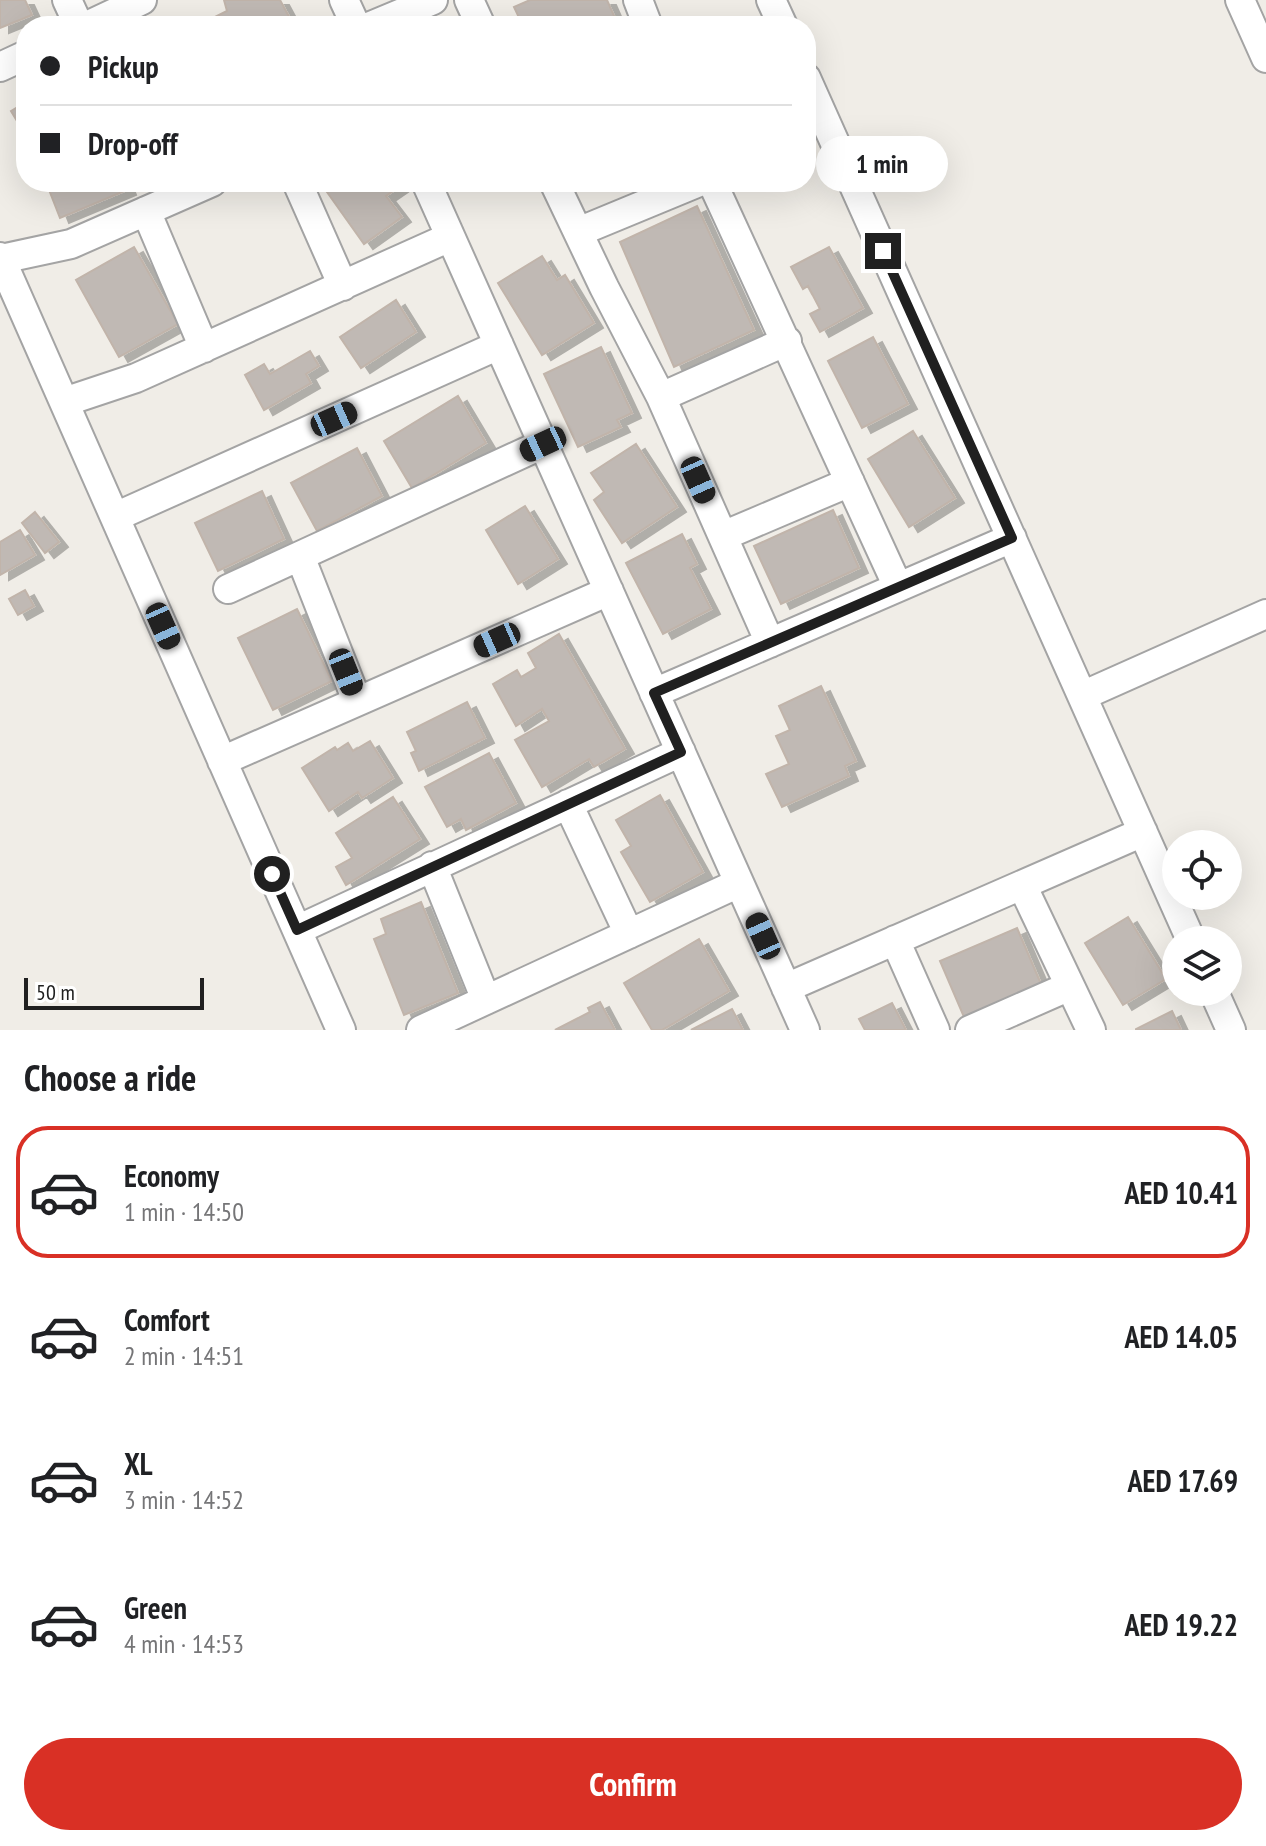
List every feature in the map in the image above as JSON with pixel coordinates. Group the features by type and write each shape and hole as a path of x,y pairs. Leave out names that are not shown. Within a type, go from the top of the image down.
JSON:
{"street":[{"path":"108,16 142,0"},
{"path":"395,16 433,0"},
{"path":"1240,0 1266,58"},
{"path":"816,100 1185,926"},
{"path":"189,192 71,244 0,258 341,1030"},
{"path":"301,192 343,286"},
{"path":"430,192 805,1030"},
{"path":"559,192 661,397 770,643"},
{"path":"578,232 675,192"},
{"path":"717,192 898,587"},
{"path":"146,211 204,348"},
{"path":"64,402 136,378 450,237"},
{"path":"661,397 787,341"},
{"path":"115,517 499,345"},
{"path":"228,589 543,444"},
{"path":"723,536 850,482"},
{"path":"654,693 1012,538"},
{"path":"300,556 357,701"},
{"path":"222,761 609,591"},
{"path":"1082,696 1266,614"},
{"path":"297,930 681,752"},
{"path":"568,804 629,934"},
{"path":"786,988 1143,832"},
{"path":"432,866 486,1000"},
{"path":"421,1030 739,883"},
{"path":"1022,885 1091,1030"},
{"path":"895,940 935,1030"},
{"path":"970,1030 1070,986"},
{"path":"1220,1006 1231,1030"}],"building":[{"path":"0,0 25,0 32,15 16,16 16,22 0,28"},
{"path":"224,0 280,0 289,16 217,16 227,11"},
{"path":"530,0 607,0 614,16 518,16 514,7"},
{"path":"50,192 122,192 60,218"},
{"path":"327,192 392,192 386,196 402,217 364,244"},
{"path":"697,206 754,330 674,367 620,242"},
{"path":"134,247 178,324 119,357 76,280"},
{"path":"829,247 863,308 820,332 810,314 820,309 808,286 803,289 791,267"},
{"path":"542,256 557,280 565,275 594,323 542,355 498,283"},
{"path":"396,300 416,332 361,368 340,337"},
{"path":"873,337 908,404 862,428 828,361"},
{"path":"601,347 632,413 617,420 621,427 578,447 544,374"},
{"path":"310,351 319,366 306,374 311,383 264,410 245,375 264,364 270,374"},
{"path":"458,396 486,443 412,488 384,441"},
{"path":"913,431 955,498 909,527 868,459"},
{"path":"636,444 677,507 622,543 594,500 604,492 591,473"},
{"path":"357,448 382,496 317,531 291,483"},
{"path":"262,491 284,539 218,571 195,523"},
{"path":"525,506 558,559 518,584 486,530"},
{"path":"833,510 859,568 781,604 754,546"},
{"path":"35,512 59,542 45,553 22,523"},
{"path":"20,530 35,555 0,575 0,542"},
{"path":"682,534 697,564 690,568 711,609 663,634 626,563"},
{"path":"25,590 34,606 18,615 9,599"},
{"path":"297,609 332,681 273,710 238,638"},
{"path":"559,634 625,749 594,767 589,759 542,787 515,740 549,721 542,709 516,726 493,684 517,670 521,677 536,668 528,653"},
{"path":"821,686 856,761 845,766 849,776 782,807 766,774 789,764 776,736 790,730 779,706"},
{"path":"467,702 485,738 419,771 411,753 416,751 407,732"},
{"path":"370,741 393,778 362,798 358,792 329,811 302,768 335,747 337,750 348,743 353,751"},
{"path":"489,753 516,803 466,830 461,819 447,827 425,787"},
{"path":"660,795 703,872 650,902 621,852 631,846 616,820"},
{"path":"393,797 420,839 346,885 336,867 352,858 336,833"},
{"path":"421,902 458,993 404,1015 374,939 386,934 381,919"},
{"path":"1128,917 1162,972 1162,981 1123,1005 1085,943"},
{"path":"1017,928 1041,984 964,1017 940,961"},
{"path":"699,939 729,991 662,1030 652,1030 624,983"},
{"path":"600,1002 615,1030 555,1030 590,1012 588,1008"},
{"path":"892,1003 906,1030 865,1030 859,1019"},
{"path":"732,1009 743,1030 691,1030"},
{"path":"1172,1011 1181,1030 1136,1030 1136,1029"}],"route":[{"path":"272,874 297,930 681,752 654,693 1012,538 883,251"}]}
